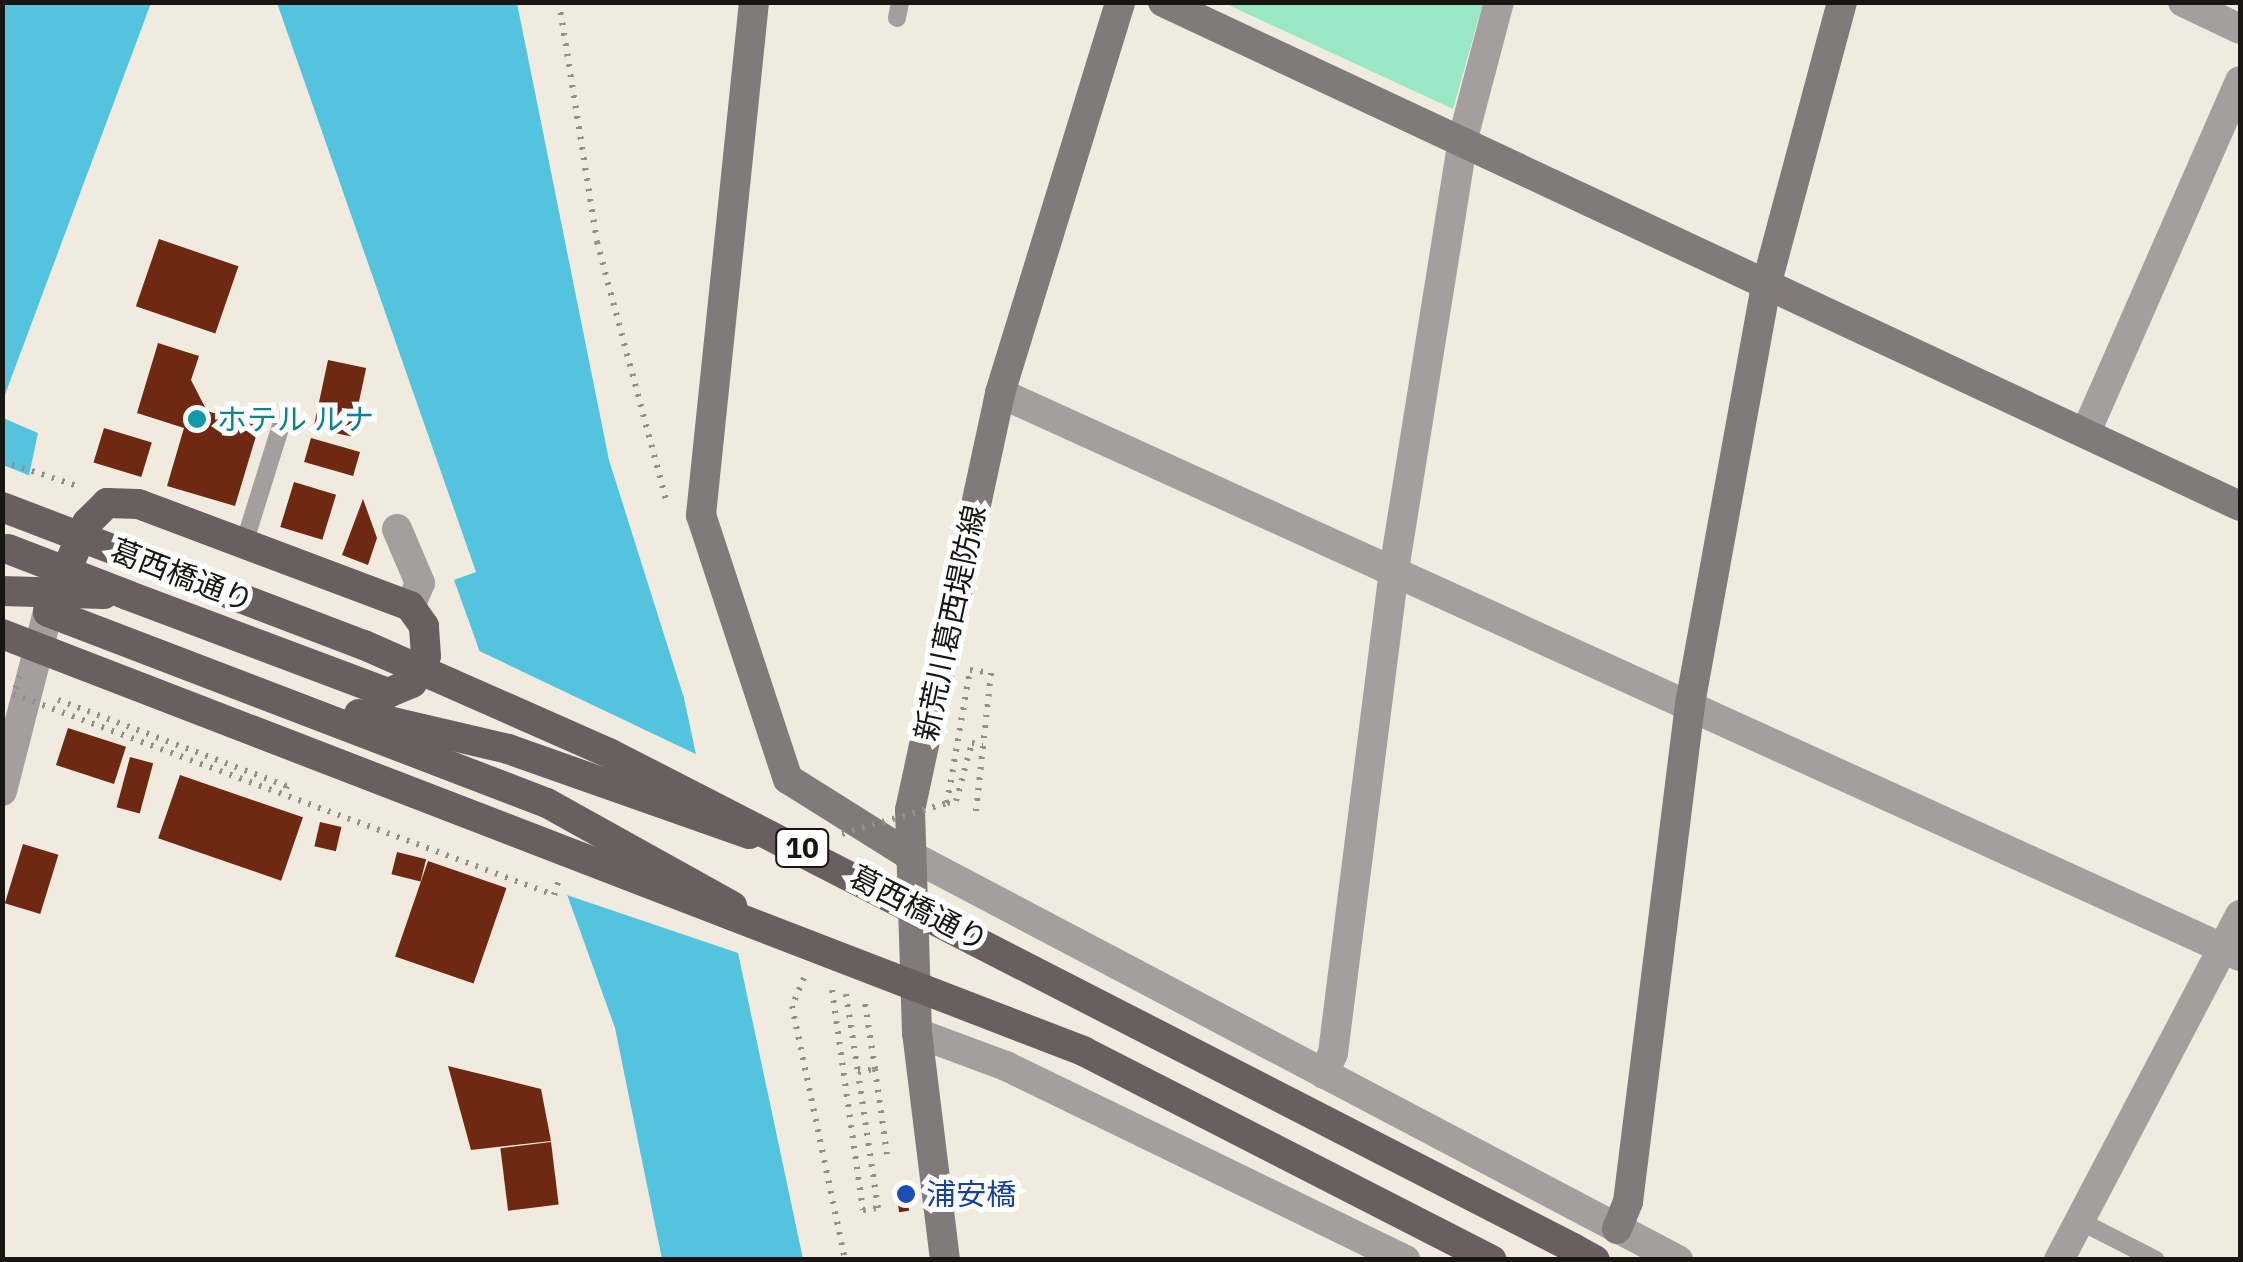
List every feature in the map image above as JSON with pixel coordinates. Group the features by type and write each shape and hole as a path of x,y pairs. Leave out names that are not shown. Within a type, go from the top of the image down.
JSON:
{"main road":[{"path":"2,546 127,595 388,693 412,682 426,656 424,626 410,606 138,504 107,504 87,523 48,612 547,803 782,933"},
{"name":"葛西橋通り","path":"2,507 436,675 821,841 1584,1254"},
{"path":"2,591 127,595"},
{"path":"2,634 1083,1050 1492,1260"},
{"path":"254,690 508,749 821,841"}],"street":[{"path":"754,2 702,514 772,749 788,779 906,853 1678,1260"},
{"name":"新荒川葛西堤防線","path":"945,1260 917,1034 906,853 1000,393 1120,2"},
{"path":"1163,2 1463,138 2240,506"},
{"path":"1324,1074 1334,1054 1394,570 1463,138 1499,2"},
{"path":"1617,1229 1628,1202 1690,704 1767,282 1842,2"},
{"path":"2183,2 2240,29"},
{"path":"2086,432 2240,82"},
{"path":"1000,393 2232,952"},
{"path":"397,528 420,583 410,606"},
{"path":"2,791 48,612"},
{"path":"2059,1260 2232,952 2240,915"},
{"path":"917,1034 1006,1066 1404,1260"}],"lane":[{"path":"244,544 283,419"},
{"path":"2080,1221 2156,1260"}],"path":[{"path":"559,2 597,242 670,516"},
{"path":"2,461 84,488 80,502"},
{"path":"946,803 970,670 991,673 976,811"},
{"path":"20,676 13,694 554,895 558,880"},
{"path":"52,698 287,786 284,794"},
{"path":"821,841 956,801 972,743 982,744"},
{"path":"807,970 792,1006 845,1260"},
{"path":"830,979 863,1210 878,1208 845,985"},
{"path":"865,999 887,1154"},
{"path":"858,1072 875,1069"}],"green space":[{"path":"1224,3 1483,3 1453,109"}],"water":[{"path":"2,3 151,3 3,400"},
{"path":"277,3 517,3 609,460 684,698 803,1259 662,1259 615,1028 454,580 476,572"},
{"path":"3,418 38,433 3,599"}],"pier":[{"path":"3,465 33,477 2,604"},
{"path":"473,648 702,757 744,955 561,893"}],"building":[{"path":"159,239 238,266 215,333 136,306"},
{"name":"ホテル ルナ","path":"158,343 199,356 191,380 207,411 259,426 235,506 167,486 184,428 137,413"},
{"path":"328,360 366,368 352,437 313,428"},
{"path":"104,428 152,443 141,477 93,462"},
{"path":"311,438 360,452 353,476 304,462"},
{"path":"294,482 336,495 322,540 280,527"},
{"path":"363,499 377,538 368,565 342,555"},
{"path":"68,728 126,747 114,784 56,765"},
{"path":"130,757 153,763 140,813 117,807"},
{"path":"180,775 303,817 281,881 158,838"},
{"path":"320,822 341,827 336,851 314,846"},
{"path":"23,844 58,855 40,914 5,903"},
{"path":"397,852 426,859 421,882 391,874"},
{"path":"428,861 506,888 474,984 395,956"},
{"path":"448,1066 541,1089 551,1141 471,1150"},
{"path":"551,1142 559,1205 508,1211 500,1148"},
{"path":"905,1185 909,1211 899,1212 895,1187"}],"place":[{"name":"ホテル ルナ","path":"197,419"},
{"name":"浦安橋","path":"906,1194"}]}
